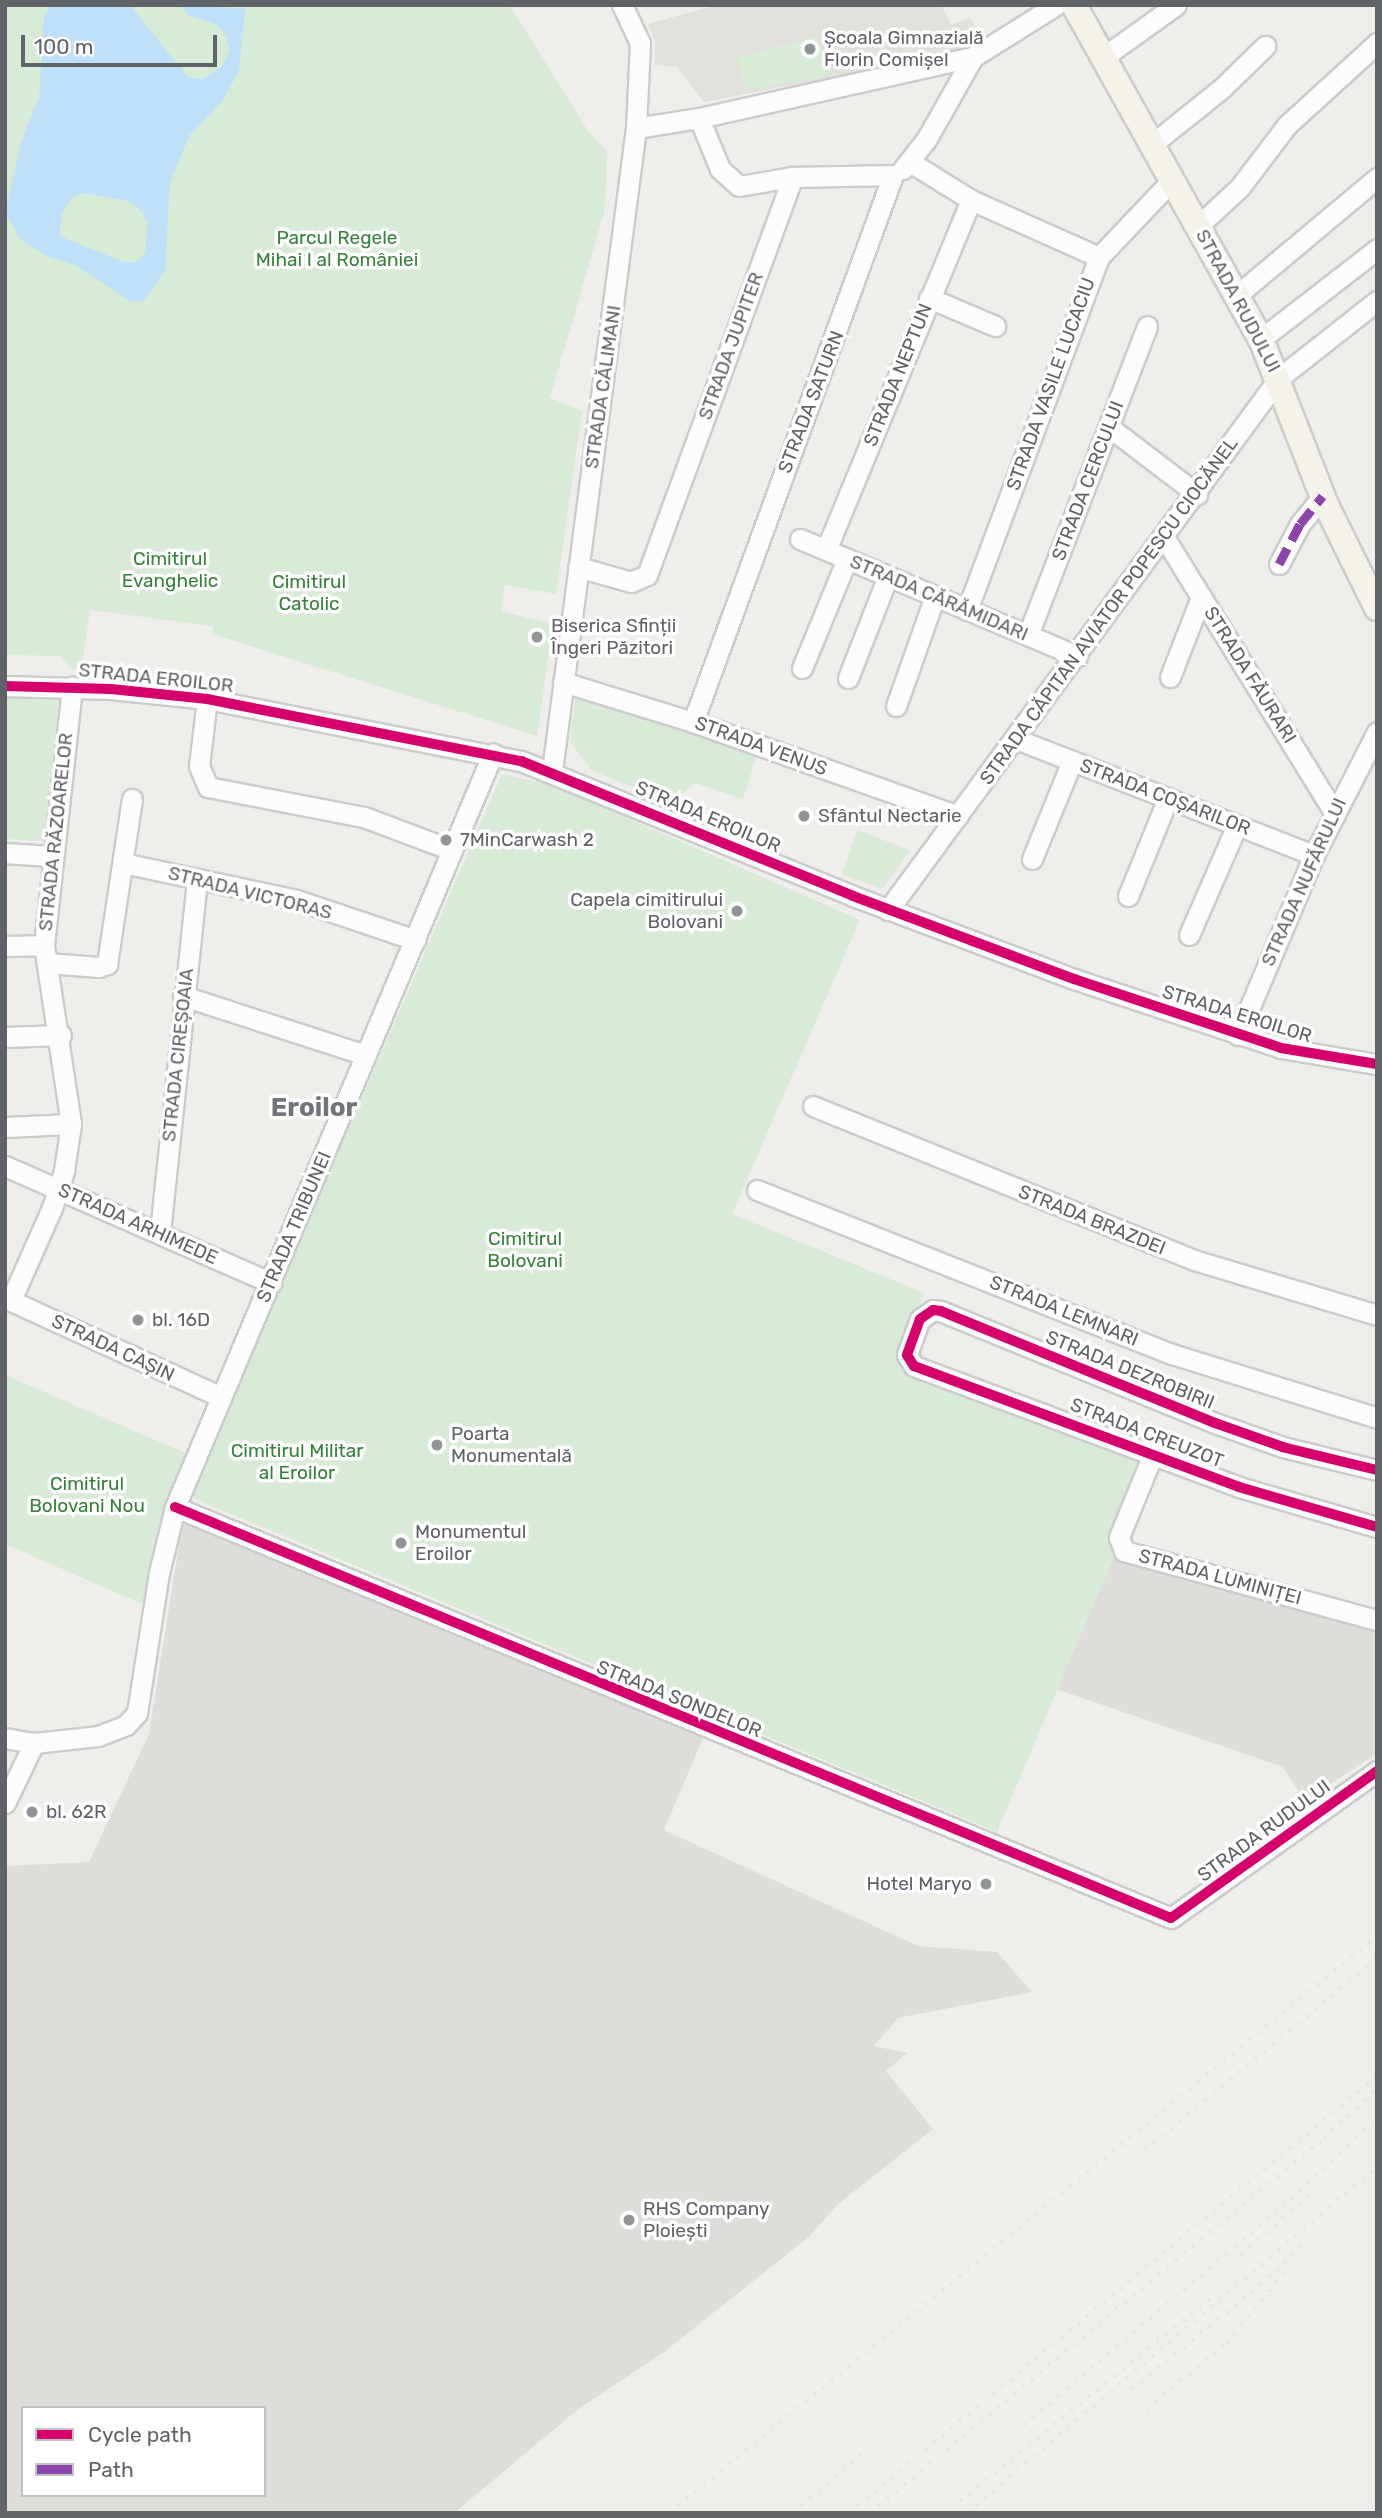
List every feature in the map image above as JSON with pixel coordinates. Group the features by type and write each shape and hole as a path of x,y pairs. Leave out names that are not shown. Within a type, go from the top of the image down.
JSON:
{"main road":[{"name":"STRADA RUDULUI","path":"1074,5 1261,339 1279,378 1323,496 1377,608"}],"street":[{"name":"STRADA CĂLIMANI","path":"552,771 636,128 640,43 622,5"},
{"path":"636,128 699,118 973,57 1056,5"},
{"path":"1102,58 1176,5"},
{"path":"1198,226 1240,187 1287,125 1377,43"},
{"path":"1151,145 1221,89 1265,46"},
{"path":"699,118 729,181 748,186 793,177 893,175 910,162 973,57"},
{"path":"910,162 971,200 1099,257"},
{"name":"STRADA SATURN","path":"693,722 893,175"},
{"name":"STRADA JUPITER","path":"578,567 631,582 647,575 793,177"},
{"path":"1237,295 1377,178"},
{"name":"STRADA VASILE LUCACIU","path":"967,610 1099,257 1171,181"},
{"name":"STRADA NEPTUN","path":"826,550 971,200"},
{"path":"1261,339 1377,249"},
{"path":"929,298 995,326"},
{"name":"STRADA CĂPITAN AVIATOR POPESCU CIOCĂNEL","path":"888,910 1197,494 1279,378 1377,301"},
{"name":"STRADA CERCULUI","path":"1028,635 1147,326"},
{"path":"1110,427 1197,494"},
{"path":"1279,564 1300,524 1323,496"},
{"name":"STRADA FĂURARI","path":"1164,537 1335,814"},
{"name":"STRADA CĂRĂMIDARI","path":"800,539 1077,656"},
{"path":"802,668 847,559"},
{"path":"848,678 888,576"},
{"path":"896,706 935,596"},
{"path":"1170,677 1201,597"},
{"name":"STRADA VENUS","path":"564,682 693,722 957,816"},
{"name":"STRADA EROILOR","path":"5,686 72,687 207,699 493,754 552,771 888,910 1238,1035 1319,1057 1377,1065"},
{"name":"STRADA RĂZOARELOR","path":"8,1299 59,1188 71,1124 61,1035 46,954 51,856 72,687"},
{"path":"207,699 199,766 208,787 365,817 453,850"},
{"name":"STRADA NUFĂRULUI","path":"1238,1035 1314,855 1377,733"},
{"name":"STRADA COȘARILOR","path":"1016,739 1314,855"},
{"name":"STRADA TRIBUNEI","path":"175,1507 493,754"},
{"path":"1032,859 1072,761"},
{"path":"1128,896 1168,798"},
{"path":"5,946 99,967 107,964 132,799"},
{"path":"1189,935 1237,825"},
{"path":"5,853 51,856"},
{"name":"STRADA VICTORAS","path":"123,863 297,900 415,940"},
{"name":"STRADA CIREȘOAIA","path":"160,1232 197,878"},
{"path":"183,996 366,1055"},
{"path":"5,1037 61,1035"},
{"name":"STRADA BRAZDEI","path":"813,1107 1194,1260 1377,1315"},
{"path":"5,1127 71,1124"},
{"name":"STRADA ARHIMEDE","path":"5,1166 271,1283"},
{"name":"STRADA LEMNARI","path":"757,1190 1172,1354 1377,1418"},
{"name":"STRADA CAȘIN","path":"8,1299 221,1397"},
{"name":"STRADA DEZROBIRII","path":"909,1361 907,1355 920,1320 933,1310 941,1311 1215,1423 1283,1447 1377,1470"},
{"name":"STRADA CREUZOT","path":"909,1361 1276,1500 1377,1527"},
{"name":"STRADA LUMINIȚEI","path":"1153,1454 1119,1537 1124,1551 1377,1620"},
{"path":"5,1738 34,1743 114,1731 137,1713 164,1548 175,1507"},
{"name":"STRADA SONDELOR","path":"175,1507 1171,1918"},
{"path":"5,1803 34,1743"},
{"name":"STRADA RUDULUI","path":"1171,1918 1377,1771"}],"shaded area":[{"name":"Școala Gimnazială Florin Comișel","path":"717,5 942,5 951,25 970,17 982,42 948,55 704,102 677,67 655,65 655,42 648,24"},
{"path":"196,1520 703,1738 664,1830 918,1946 997,1952 1032,1992 898,2018 874,2046 907,2053 886,2071 933,2129 837,2205 810,2236 664,2352 576,2411 454,2513 5,2513 5,1866 89,1862 149,1734 182,1526"},
{"path":"1114,1556 1377,1622 1377,1753 1305,1801 1283,1767 1056,1689"}],"green space":[{"name":"Parcul Regele Mihai I al României","path":"5,5 510,5 588,131 607,151 605,210 550,398 582,411 556,594 505,585 501,611 553,624 537,736 212,634 213,626 90,610 81,670 71,669 60,656 5,655"},
{"path":"816,36 834,75 744,90 738,58"},
{"path":"576,695 758,752 743,799 695,783 673,803 592,771 570,741"},
{"path":"5,696 62,696 44,841 5,839"},
{"name":"Cimitirul Bolovani","path":"502,774 552,785 860,920 732,1214 924,1293 899,1367 1146,1456 1114,1556 997,1832 195,1499 192,1491"},
{"path":"857,830 910,850 882,889 842,874"},
{"name":"Cimitirul Bolovani Nou","path":"5,1375 190,1455 157,1532 149,1607 5,1544"}],"water":[{"path":"50,5 130,5 188,77 202,79 221,67 230,51 225,33 216,24 189,16 180,5 245,9 239,71 221,103 189,136 170,182 165,271 143,301 131,302 75,265 48,257 21,240 5,213 21,142 39,97 44,17","holes":["83,193 129,201 148,221 145,253 135,262 124,262 59,236 62,212 72,197"]}],"railway":[{"path":"669,2513 1377,1936"},
{"path":"1145,2150 1377,1958"},
{"path":"849,2513 1377,2076"},
{"path":"870,2513 1324,2138 1377,2089"},
{"path":"1024,2425 1283,2206 1377,2119"},
{"path":"967,2513 1377,2167"},
{"path":"1241,2255 1312,2192"},
{"path":"1132,2389 1269,2278 1305,2241"},
{"path":"1146,2409 1227,2343 1287,2269"},
{"path":"960,2501 1211,2298"},
{"path":"793,2513 864,2452"}],"marked path":[{"path":"1279,564 1300,524 1323,496"}],"cycle path":[{"path":"5,686 111,689 207,699 521,761 853,896 1074,979 1281,1048 1377,1064"},
{"path":"1377,1470 1283,1447 1215,1423 941,1311 933,1310 920,1319 907,1355 914,1366 1239,1487 1377,1527"},
{"path":"175,1507 1171,1918 1377,1771"}],"place":[{"name":"Școala Gimnazială Florin Comișel","path":"810,49"},
{"name":"Biserica Sfinții Îngeri Păzitori","path":"537,637"},
{"name":"Sfântul Nectarie","path":"804,816"},
{"name":"7MinCarwash 2","path":"446,840"},
{"name":"Capela cimitirului Bolovani","path":"737,911"},
{"name":"bl. 16D","path":"138,1320"},
{"name":"Poarta Monumentală","path":"437,1445"},
{"name":"Monumentul Eroilor","path":"401,1543"},
{"name":"bl. 62R","path":"32,1812"},
{"name":"Hotel Maryo","path":"986,1884"},
{"name":"RHS Company Ploiești","path":"629,2220"}],"district":[{"name":"Eroilor","path":"314,1108"}],"park label":[{"name":"Cimitirul Evanghelic","path":"170,570"},
{"name":"Cimitirul Catolic","path":"309,593"},
{"name":"Cimitirul Militar al Eroilor","path":"297,1462"}]}
